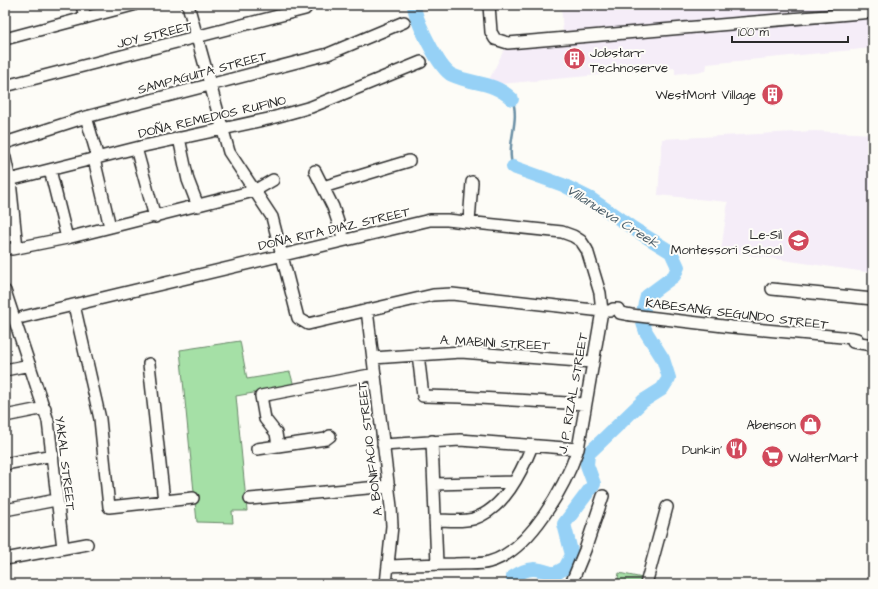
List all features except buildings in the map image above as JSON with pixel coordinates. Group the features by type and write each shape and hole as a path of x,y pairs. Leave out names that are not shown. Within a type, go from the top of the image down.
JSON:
{"street":[{"path":"82,5 85,18"},
{"path":"5,39 133,5"},
{"name":"KABESANG SEGUNDO STREET","path":"188,5 221,130 229,152 272,217 298,318 302,322 308,324 419,297 452,294 616,312 854,341 873,345"},
{"name":"JOY STREET","path":"5,86 197,38 305,9 308,5"},
{"path":"489,5 491,32 495,39 508,42 873,12"},
{"name":"SAMPAGUITA STREET","path":"5,143 86,118 328,54 404,22"},
{"name":"DOÑA REMEDIOS RUFINO","path":"7,181 136,148 268,119 311,107 421,62"},
{"path":"86,118 110,227"},
{"path":"180,138 188,180 198,206"},
{"path":"136,148 155,217"},
{"path":"5,158 14,248 67,238 198,206 254,191 273,180"},
{"path":"323,187 409,160"},
{"path":"50,170 67,238"},
{"path":"315,171 333,207 344,240"},
{"path":"469,222 472,182"},
{"name":"DOÑA RITA DIAZ STREET","path":"14,319 430,220 469,222 562,232 581,241 587,250 593,266 600,293 616,312"},
{"path":"772,289 873,300"},
{"name":"YAKAL STREET","path":"5,291 45,408 63,548"},
{"path":"74,305 100,418 109,507 193,498"},
{"name":"A. BONIFACIO STREET","path":"367,310 389,486 392,526 386,584"},
{"name":"J. P. RIZAL STREET","path":"388,566 489,562 512,549 526,537 554,502 573,465 578,449 592,362 616,312"},
{"name":"A. MABINI STREET","path":"373,358 461,352 592,362"},
{"path":"418,354 423,396 585,404"},
{"path":"149,364 164,501"},
{"path":"5,370 30,365"},
{"path":"278,446 276,433 265,419 261,396 375,374"},
{"path":"5,416 45,408"},
{"path":"257,449 326,439 330,436"},
{"path":"383,445 460,440 578,449"},
{"path":"432,441 437,564"},
{"path":"436,520 472,519 487,513 514,482 522,469 532,446"},
{"path":"5,464 52,455"},
{"path":"434,484 514,482"},
{"path":"250,499 389,486"},
{"path":"571,584 585,550 603,496"},
{"path":"5,510 56,500"},
{"path":"646,584 667,507"},
{"path":"5,559 87,544"}],"shaded area":[{"path":"561,5 873,5 873,48 707,64 706,71 675,74 675,68 500,84 488,82 509,40 563,34"},
{"path":"815,131 873,134 873,273 721,251 728,202 658,195 662,139"}],"green space":[{"path":"240,341 247,379 290,372 294,386 236,396 247,511 232,511 233,523 197,522 180,350"},
{"path":"619,573 647,579 645,584 617,584"}],"waterway":[{"name":"Villanueva Creek","path":"414,5 415,12 428,43 447,71 460,78 498,89 512,99"},
{"name":"Villanueva Creek","path":"512,99 515,116 511,150 513,167"},
{"name":"Villanueva Creek","path":"513,167 563,185 591,199 634,229 671,252 678,267 674,276 647,296 644,307 643,323 646,332 663,359 669,378 662,389 643,401 588,454 587,465 594,484 564,524 572,555 565,568 554,574 537,569 524,571 513,577 513,584"}],"place":[{"name":"Jobstarr Technoserve","path":"574,59"},
{"name":"WestMont Village","path":"772,94"},
{"name":"Le-Sil Montessori School","path":"798,241"},
{"name":"Abenson","path":"811,424"},
{"name":"Dunkin'","path":"737,449"},
{"name":"WalterMart","path":"772,457"}]}
